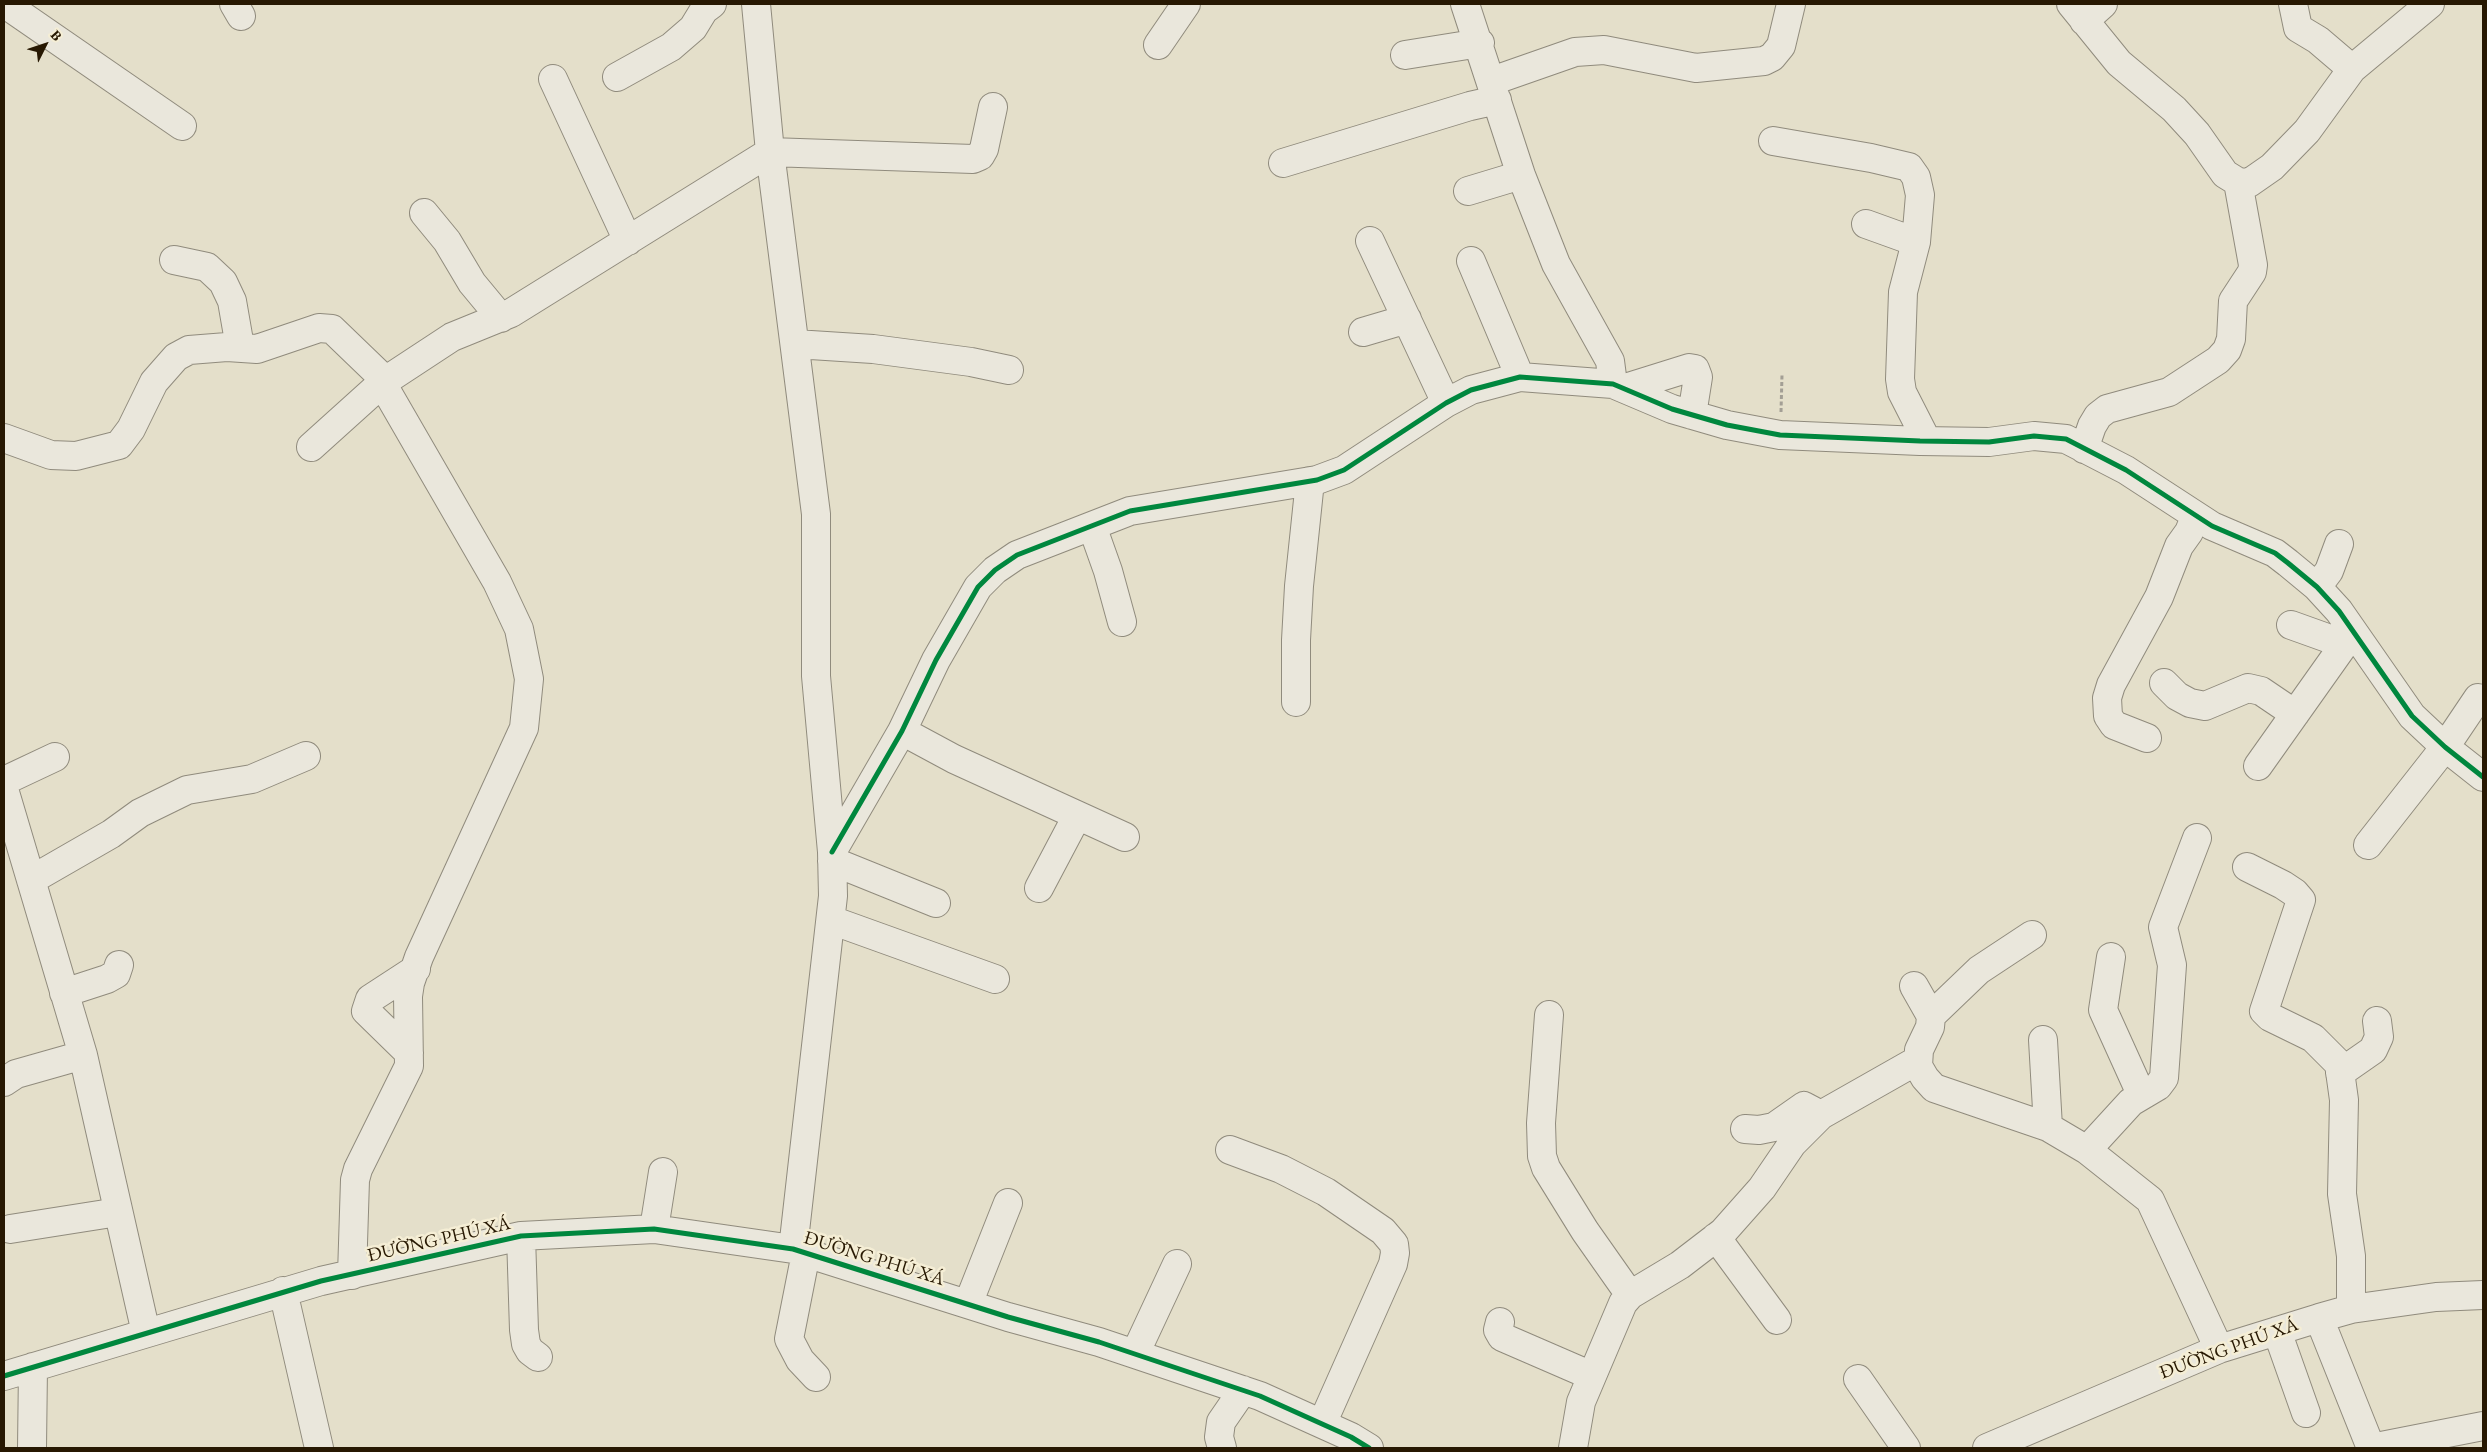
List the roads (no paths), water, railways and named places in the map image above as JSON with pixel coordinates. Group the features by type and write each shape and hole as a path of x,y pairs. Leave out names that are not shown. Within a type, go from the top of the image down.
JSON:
{"street":[{"path":"617,77 671,47 693,28 704,10 712,4"},
{"path":"756,4 770,152 816,514 816,676 832,856 833,896 831,920 789,1339 800,1360 816,1377"},
{"path":"1158,45 1186,4"},
{"path":"1465,4 1480,43 1521,175 1556,264 1610,361 1619,386"},
{"path":"1283,163 1470,106 1494,91 1575,52 1604,50 1696,68 1764,61 1772,57 1781,46 1791,4"},
{"path":"2293,4 2298,28 2318,40 2352,70"},
{"path":"2086,9 2114,58 2174,109 2197,134 2225,174 2238,182 2249,183 2272,167 2308,131 2352,70 2430,4"},
{"path":"7,7 182,126"},
{"path":"1405,55 1480,43"},
{"path":"553,80 628,241"},
{"path":"311,446 384,382 452,337 501,318 770,152 973,159 980,156 984,149 993,107"},
{"path":"1773,141 1871,158 1908,167 1916,177 1920,196 1916,242 1902,292 1900,379 1902,392 1927,441"},
{"path":"1468,191 1521,175"},
{"path":"2084,449 2092,426 2098,416 2107,409 2169,392 2218,360 2227,350 2231,339 2233,301 2252,272 2253,265 2238,182"},
{"path":"424,213 446,241 472,283 501,318"},
{"path":"1866,224 1916,242"},
{"path":"1370,241 1446,403"},
{"path":"174,260 207,267 223,282 232,301 240,347"},
{"path":"1471,261 1520,377"},
{"path":"1363,332 1408,319"},
{"path":"4,438 59,455 76,456 119,445 131,429 154,382 176,357 189,350 240,347 262,348 319,328 332,329 384,382 497,582 519,630 529,679 524,728 419,957 408,996 409,1066 358,1169 355,1180 352,1275"},
{"path":"795,344 873,349 971,362 1009,370"},
{"path":"1619,386 1689,368 1695,369 1698,377 1692,415"},
{"path":"832,856 902,731 936,660 978,587 995,570 1017,555 1130,511 1310,481 1344,470 1446,403 1471,390 1520,377 1619,386 1672,409 1727,425 1780,435 1989,442 2034,436 2066,439 2126,470 2195,517 2275,553 2317,587 2339,611 2348,638 2412,716 2445,747 2483,777"},
{"path":"1296,702 1298,613 1310,481"},
{"path":"2147,738 2114,725 2108,716 2107,698 2111,685 2159,597 2170,564 2179,546 2190,532 2195,517"},
{"path":"1092,526 1108,571 1122,622"},
{"path":"2317,587 2329,571 2339,544"},
{"path":"2291,625 2348,638"},
{"path":"2258,766 2348,638"},
{"path":"2164,683 2177,696 2190,703 2205,706 2248,688 2261,690 2295,714"},
{"path":"2368,845 2445,747 2478,698"},
{"path":"902,731 954,759 1125,837"},
{"path":"4,781 56,756"},
{"path":"30,880 111,834 140,813 187,790 252,779 306,756"},
{"path":"4,789 83,1055 146,1333"},
{"path":"1039,888 1077,816"},
{"path":"2087,1150 2142,1094 2158,1086 2164,1078 2172,965 2163,927 2197,838"},
{"path":"832,856 936,902"},
{"path":"2247,867 2283,885 2295,893 2300,900 2264,1011 2270,1017 2313,1038 2339,1064 2344,1100 2342,1194 2351,1256 2351,1309"},
{"path":"831,920 995,979"},
{"path":"1931,1016 1979,970 2032,935"},
{"path":"2111,957 2103,1010 2142,1094"},
{"path":"64,993 107,979 116,974 119,965"},
{"path":"409,1053 366,1010 370,999 416,969"},
{"path":"1914,986 1931,1016 1930,1027 1919,1050 1918,1066 1924,1078 1934,1088 2048,1127 2087,1150 2150,1200 2156,1209 2219,1349"},
{"path":"1548,1015 1541,1123 1542,1156 1546,1168 1585,1231 1630,1295"},
{"path":"2340,1073 2373,1050 2379,1037 2377,1021"},
{"path":"2043,1040 2048,1127"},
{"path":"4,1082 16,1074 83,1055"},
{"path":"1573,1448 1577,1418 1592,1376 1623,1303 1630,1295 1680,1265 1716,1237 1762,1188 1792,1144 1821,1115 1918,1060"},
{"path":"1745,1129 1758,1130 1774,1127 1804,1106 1821,1115"},
{"path":"1230,1150 1281,1169 1326,1192 1383,1231 1394,1244 1396,1253 1393,1264 1322,1424"},
{"path":"654,1229 663,1172"},
{"path":"968,1304 1008,1203"},
{"path":"10,1229 118,1212"},
{"name":"ĐƯỜNG PHÚ XÁ","path":"4,1376 283,1291 520,1236 654,1229 799,1251 1135,1354 1243,1390 1322,1424 1370,1448"},
{"path":"520,1236 526,1344 530,1351 538,1357"},
{"path":"1716,1237 1777,1320"},
{"path":"1135,1354 1178,1264"},
{"path":"283,1291 319,1448"},
{"name":"ĐƯỜNG PHÚ XÁ","path":"1995,1447 2219,1349 2351,1309 2436,1297 2483,1295"},
{"path":"2319,1318 2371,1448 2483,1426"},
{"path":"1500,1322 1498,1330 1502,1337 1592,1376"},
{"path":"2277,1331 2306,1413"},
{"path":"32,1448 33,1367"},
{"path":"1858,1379 1906,1448"},
{"path":"1222,1448 1219,1437 1220,1422 1243,1390"}]}
